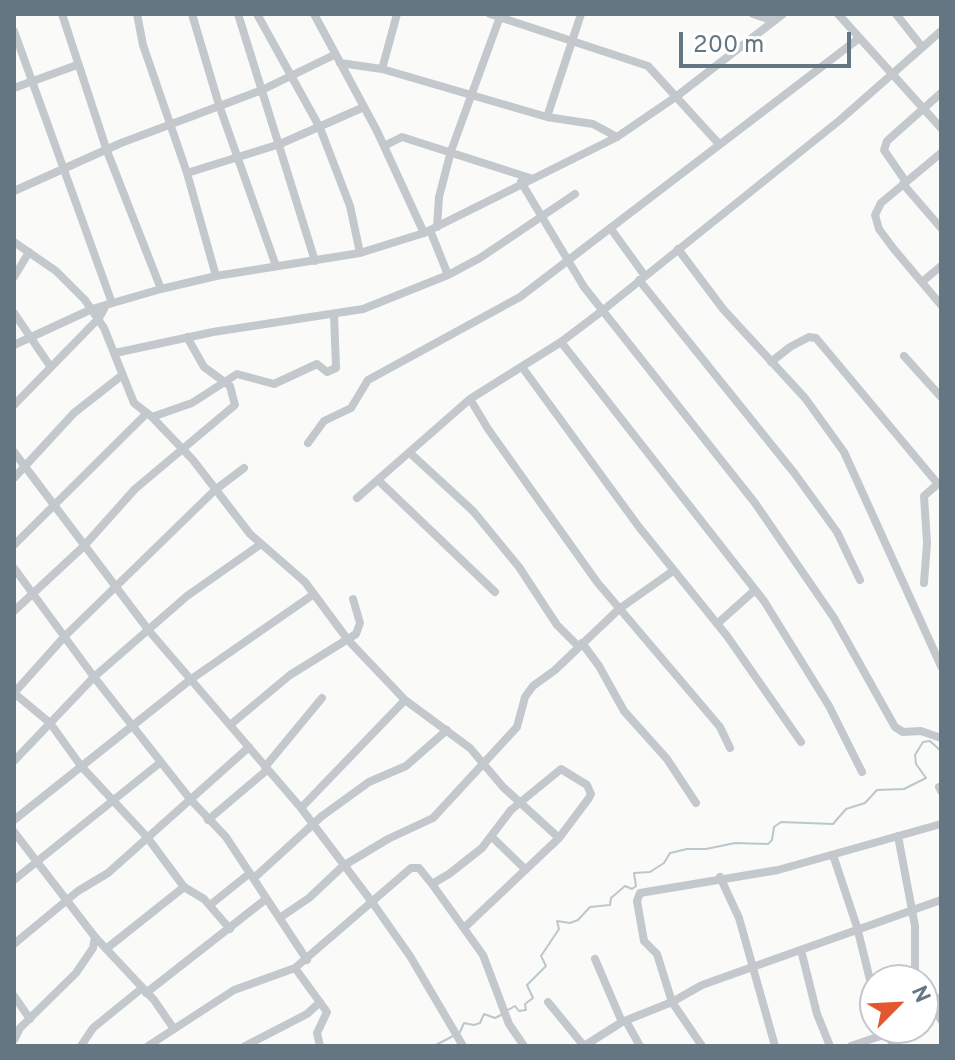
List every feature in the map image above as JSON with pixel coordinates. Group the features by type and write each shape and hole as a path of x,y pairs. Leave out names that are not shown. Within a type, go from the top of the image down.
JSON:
{"street":[{"path":"62,14 107,151 161,289"},
{"path":"137,14 143,45 187,173 216,276"},
{"path":"192,14 219,105 276,266"},
{"path":"238,14 315,261"},
{"path":"257,14 320,128 350,206 360,253"},
{"path":"314,14 430,230 448,275"},
{"path":"382,69 397,14"},
{"path":"490,14 501,15 571,44 648,66 719,144"},
{"path":"547,117 581,14"},
{"path":"753,14 774,21"},
{"path":"14,345 92,309 161,289 216,276 360,253 430,230 525,180 617,137 677,96 783,14"},
{"path":"838,14 941,128"},
{"path":"896,14 922,47"},
{"path":"430,230 451,151 501,15"},
{"path":"14,31 109,304"},
{"path":"357,498 470,399 561,342 602,311 892,75 941,31"},
{"path":"308,443 324,421 351,408 368,380 384,368 490,316 611,229 858,39"},
{"path":"14,191 337,59 547,117 593,124 617,137"},
{"path":"14,88 77,65"},
{"path":"352,81 365,68"},
{"path":"941,93 887,141 884,150 904,183 941,228"},
{"path":"187,173 280,144 364,107"},
{"path":"384,146 402,137 451,151 525,180 541,218 602,311 761,513 834,618 895,727 903,732 921,731 941,738"},
{"path":"941,153 881,203 875,215 879,229 941,305"},
{"path":"115,353 187,337 363,309 448,275 575,194"},
{"path":"611,229 642,278 837,532 860,580"},
{"path":"14,242 75,288 99,318 128,393 261,544 314,594 348,640 405,700 483,761 519,802 559,838"},
{"path":"678,249 723,309 805,398 844,452 921,614 941,666"},
{"path":"14,277 29,252"},
{"path":"922,282 941,266"},
{"path":"14,405 109,304"},
{"path":"14,313 34,337 50,366"},
{"path":"14,545 149,416 192,403 224,381 244,373 274,384 317,364 327,372 336,368 334,314"},
{"path":"14,611 84,546 135,489 235,405 235,395 224,381 204,367 187,337"},
{"path":"771,362 790,347 809,337 816,338 940,483 924,496 927,543 924,583"},
{"path":"561,342 755,590 815,682 862,772"},
{"path":"904,356 941,397"},
{"path":"522,367 673,571 717,624 801,742"},
{"path":"14,478 74,413 121,376"},
{"path":"470,399 505,454 619,609 720,727 730,748"},
{"path":"14,452 150,632 301,808 410,956 463,1046"},
{"path":"410,453 473,511 519,567 557,625 599,666 624,711 667,759 696,803"},
{"path":"230,929 210,905 184,887 147,837 81,766 50,723 15,690 65,636 215,490 244,468"},
{"path":"378,480 495,592"},
{"path":"14,761 94,677 150,632 187,596 261,544"},
{"path":"14,568 94,677 190,799 226,837 307,960"},
{"path":"281,917 309,898 343,866 388,839 433,818 517,727 525,697 533,686 555,670 619,609 673,571"},
{"path":"717,624 755,590"},
{"path":"14,820 190,680 314,594"},
{"path":"230,725 290,675 356,634 360,623 353,599"},
{"path":"208,820 266,768 322,698"},
{"path":"301,808 405,700"},
{"path":"210,905 369,782 406,766 447,730"},
{"path":"14,944 67,900 108,873 249,747"},
{"path":"14,880 34,861 77,833 161,762"},
{"path":"432,884 492,837 519,802 561,769 587,785 591,794 559,838 491,906 464,928"},
{"path":"702,1046 672,1002 657,954 641,933 637,901 640,893 720,877 778,870 941,824"},
{"path":"14,832 95,937 174,1029"},
{"path":"898,836 915,926 915,964"},
{"path":"492,837 525,869"},
{"path":"833,855 866,964"},
{"path":"148,1046 234,990 295,968 411,868 419,868 483,955 509,1024 524,1046"},
{"path":"720,877 739,918 775,1046"},
{"path":"106,949 184,887"},
{"path":"81,1046 93,1028 230,929 266,899"},
{"path":"548,1002 584,1046 624,1022 672,1002 702,985 857,927 941,900"},
{"path":"14,1040 30,1019 76,973 93,948 95,937"},
{"path":"801,950 817,1014 830,1046"},
{"path":"595,959 624,1022 640,1046"},
{"path":"295,968 327,1012 317,1033 320,1046"},
{"path":"14,996 30,1019"},
{"path":"245,1046 307,1014 320,1002"}],"waterway":[{"path":"508,1010 515,1006 519,1011 526,1010 525,1004 533,998 527,985 546,966 541,956 559,929 557,921 570,923 578,920 590,907 610,905 611,898 625,886 632,889 636,886 634,873 650,872 664,863 670,853 687,849 735,843 768,844 772,840 774,827 781,822 833,824 846,809 865,803 877,790 904,789 926,778 916,764 915,755 923,742 930,741 941,751"},
{"path":"459,1034 464,1023 480,1023 484,1014 495,1018 503,1014"},
{"path":"434,1046 453,1036"}]}
